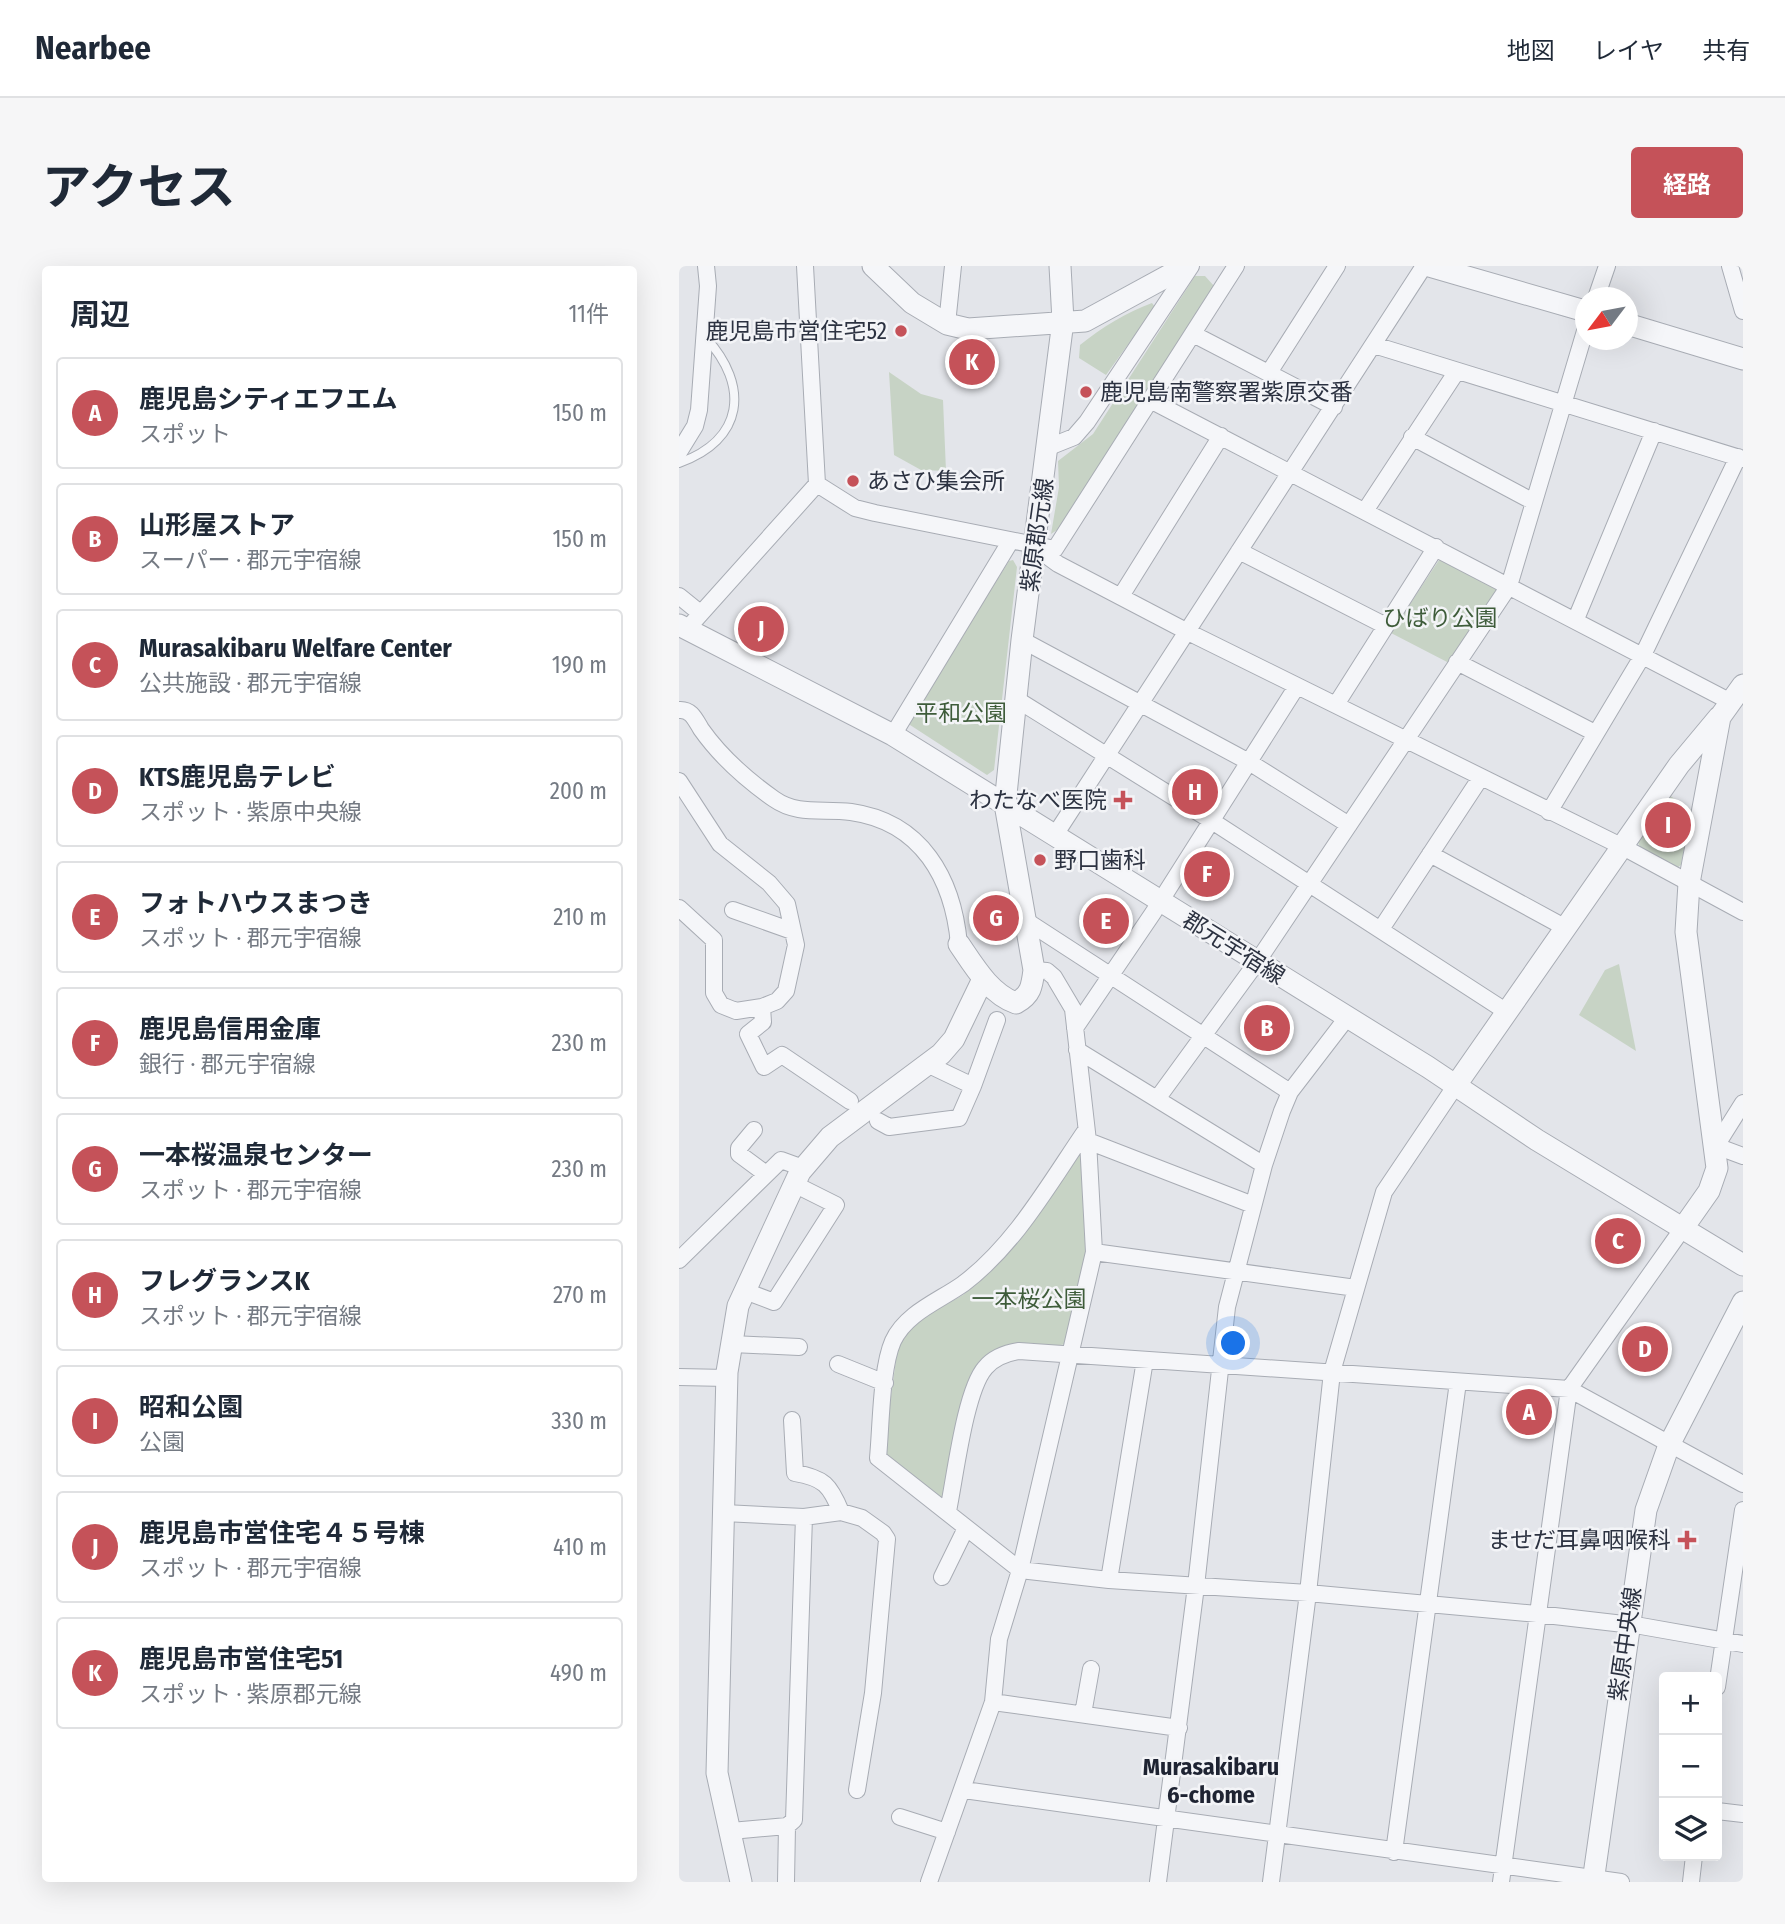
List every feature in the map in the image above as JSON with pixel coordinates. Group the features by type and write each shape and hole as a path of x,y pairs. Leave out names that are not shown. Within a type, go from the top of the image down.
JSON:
{"street":[{"path":"679,452 695,426 699,411 708,286 706,266"},
{"path":"679,596 689,622 817,484 810,408 809,298 805,266"},
{"path":"873,266 912,303 947,324 968,329 1095,317 1176,268"},
{"path":"947,324 953,266"},
{"name":"紫原郡元線","path":"1034,970 1005,804 1022,640 1049,447 1063,321 1059,266"},
{"path":"817,484 855,508 1036,548 1055,549 1236,266"},
{"path":"1270,371 1336,266"},
{"path":"1055,835 1424,266"},
{"path":"1429,266 1575,308"},
{"path":"1600,287 1607,266"},
{"path":"1730,266 1743,311"},
{"path":"1049,447 1074,437 1087,422 1176,268"},
{"path":"1638,327 1743,359"},
{"path":"1193,334 1270,371 1334,407"},
{"path":"1374,345 1741,458 1643,655 1549,812"},
{"path":"1157,1098 1257,962 1509,586 1532,501 1580,350"},
{"path":"1365,511 1457,371"},
{"path":"1150,400 1731,701"},
{"path":"1576,620 1654,431"},
{"path":"1121,596 1221,436"},
{"path":"1412,437 1532,501"},
{"path":"893,734 1010,542"},
{"path":"1337,703 1384,625 1436,547"},
{"path":"1036,548 1058,564 1186,631 1337,703 1623,847 1743,912"},
{"path":"1239,551 1384,625"},
{"name":"郡元宇宿線","path":"689,622 893,734 1456,1086 1537,1140 1743,1265"},
{"path":"1022,640 1249,762 1349,825"},
{"path":"1457,662 1595,733"},
{"path":"1075,1028 1111,978 1297,686"},
{"path":"1016,699 1212,821 1507,1012"},
{"path":"1271,1882 1308,1593 1332,1372 1384,1192 1679,765 1731,701"},
{"path":"1501,1882 1569,1389 1709,1191 1717,1168 1686,932 1689,883 1731,701"},
{"path":"679,710 692,714 706,736 738,771 779,803 806,811 849,811 870,816 893,826 916,842 941,872 953,900 959,944 983,979 1006,999 1016,1003 1026,997 1032,986 1034,970 1047,971 1054,977 1073,1009 1087,1136 1094,1252 1068,1354 1020,1570 999,1639 993,1702 964,1790 929,1882"},
{"path":"1381,929 1481,777"},
{"path":"679,780 720,844 769,883 787,904 796,945 786,991 777,1001 762,1007 736,1011 721,1005 714,993 714,940 679,908"},
{"path":"1430,854 1566,929"},
{"path":"733,910 792,931"},
{"path":"1025,920 1290,1092"},
{"path":"741,1882 717,1773 727,1378 738,1306 798,1176 830,1137 929,1065 954,1039 983,979"},
{"path":"762,1007 763,1022 748,1034 764,1067 782,1055 849,1101"},
{"path":"1158,1882 1179,1728 1227,1307 1264,1165 1290,1092 1346,1018"},
{"path":"878,1121 889,1127 959,1118 997,1020"},
{"path":"1077,1050 1264,1165"},
{"path":"929,1065 973,1086"},
{"path":"1716,1146 1743,1103"},
{"path":"754,1130 739,1148 739,1154 766,1174"},
{"path":"1087,1136 1253,1205"},
{"path":"1087,1136 1003,1247 977,1274 910,1317 893,1341 885,1383 879,1458 1020,1570 1109,1580 1308,1593 1537,1614 1629,1625 1743,1644"},
{"path":"1716,1146 1743,1156"},
{"path":"679,1261 781,1160 836,1205 774,1302 745,1291"},
{"path":"1094,1252 1356,1288"},
{"name":"紫原中央線","path":"1593,1880 1646,1510 1669,1444 1743,1302"},
{"path":"732,1344 799,1346"},
{"path":"948,1511 973,1393 984,1369 1006,1353 1068,1354 1569,1389 1743,1484"},
{"path":"1109,1580 1145,1360"},
{"path":"838,1364 885,1383"},
{"path":"679,1377 727,1378"},
{"path":"1394,1852 1458,1382"},
{"path":"792,1420 795,1473 818,1477 833,1492 841,1512"},
{"path":"1719,1672 1743,1510"},
{"path":"724,1513 804,1517 841,1512 862,1518 887,1539 873,1693 857,1790"},
{"path":"731,1831 787,1826 794,1820 804,1517"},
{"path":"942,1577 966,1528"},
{"path":"1083,1714 1091,1670"},
{"path":"993,1702 1179,1728"},
{"path":"964,1790 1621,1882"},
{"path":"1722,1812 1743,1814"},
{"path":"900,1818 947,1832"},
{"path":"786,1882 787,1826"},
{"path":"1691,1882 1693,1861"}],"lane":[{"path":"679,463 706,451 717,442 727,428 735,402 734,382 724,360 704,335"}],"green space":[{"path":"1195,276 1205,276 1214,286 1143,404 1063,526 1051,534 1059,487 1058,461 1093,434"},
{"path":"1152,303 1155,307 1106,375 1079,358 1080,345 1105,327"},
{"path":"889,372 921,394 943,400 946,471 921,470 894,455"},
{"name":"ひばり公園","path":"1441,557 1498,588 1451,664 1391,633"},
{"name":"平和公園","path":"1013,560 1017,567 994,770 987,775 907,723 1009,561"},
{"path":"1669,795 1691,810 1681,865 1677,868 1640,847 1637,840"},
{"path":"1619,964 1636,1051 1579,1015 1605,970"},
{"name":"一本桜公園","path":"1078,1151 1084,1151 1089,1255 1067,1344 991,1356 946,1498 941,1500 883,1455 898,1345 915,1322 963,1295 1005,1255"}],"place":[{"name":"鹿児島市営住宅52","path":"901,331"},
{"name":"鹿児島市営住宅51","path":"972,362"},
{"name":"鹿児島南警察署紫原交番","path":"1086,392"},
{"name":"あさひ集会所","path":"853,481"},
{"name":"鹿児島市営住宅４５号棟","path":"761,629"},
{"name":"フレグランスK","path":"1195,792"},
{"name":"わたなべ医院","path":"1123,800"},
{"name":"昭和公園","path":"1668,825"},
{"name":"野口歯科","path":"1040,860"},
{"name":"鹿児島信用金庫","path":"1207,874"},
{"name":"一本桜温泉センター","path":"996,918"},
{"name":"フォトハウスまつき","path":"1106,921"},
{"name":"山形屋ストア","path":"1267,1028"},
{"name":"Murasakibaru Welfare Center","path":"1618,1241"},
{"name":"KTS鹿児島テレビ","path":"1645,1349"},
{"name":"鹿児島シティエフエム","path":"1529,1412"},
{"name":"ませだ耳鼻咽喉科","path":"1687,1540"}],"district":[{"name":"Murasakibaru 6-chome","path":"1211,1781"}]}
